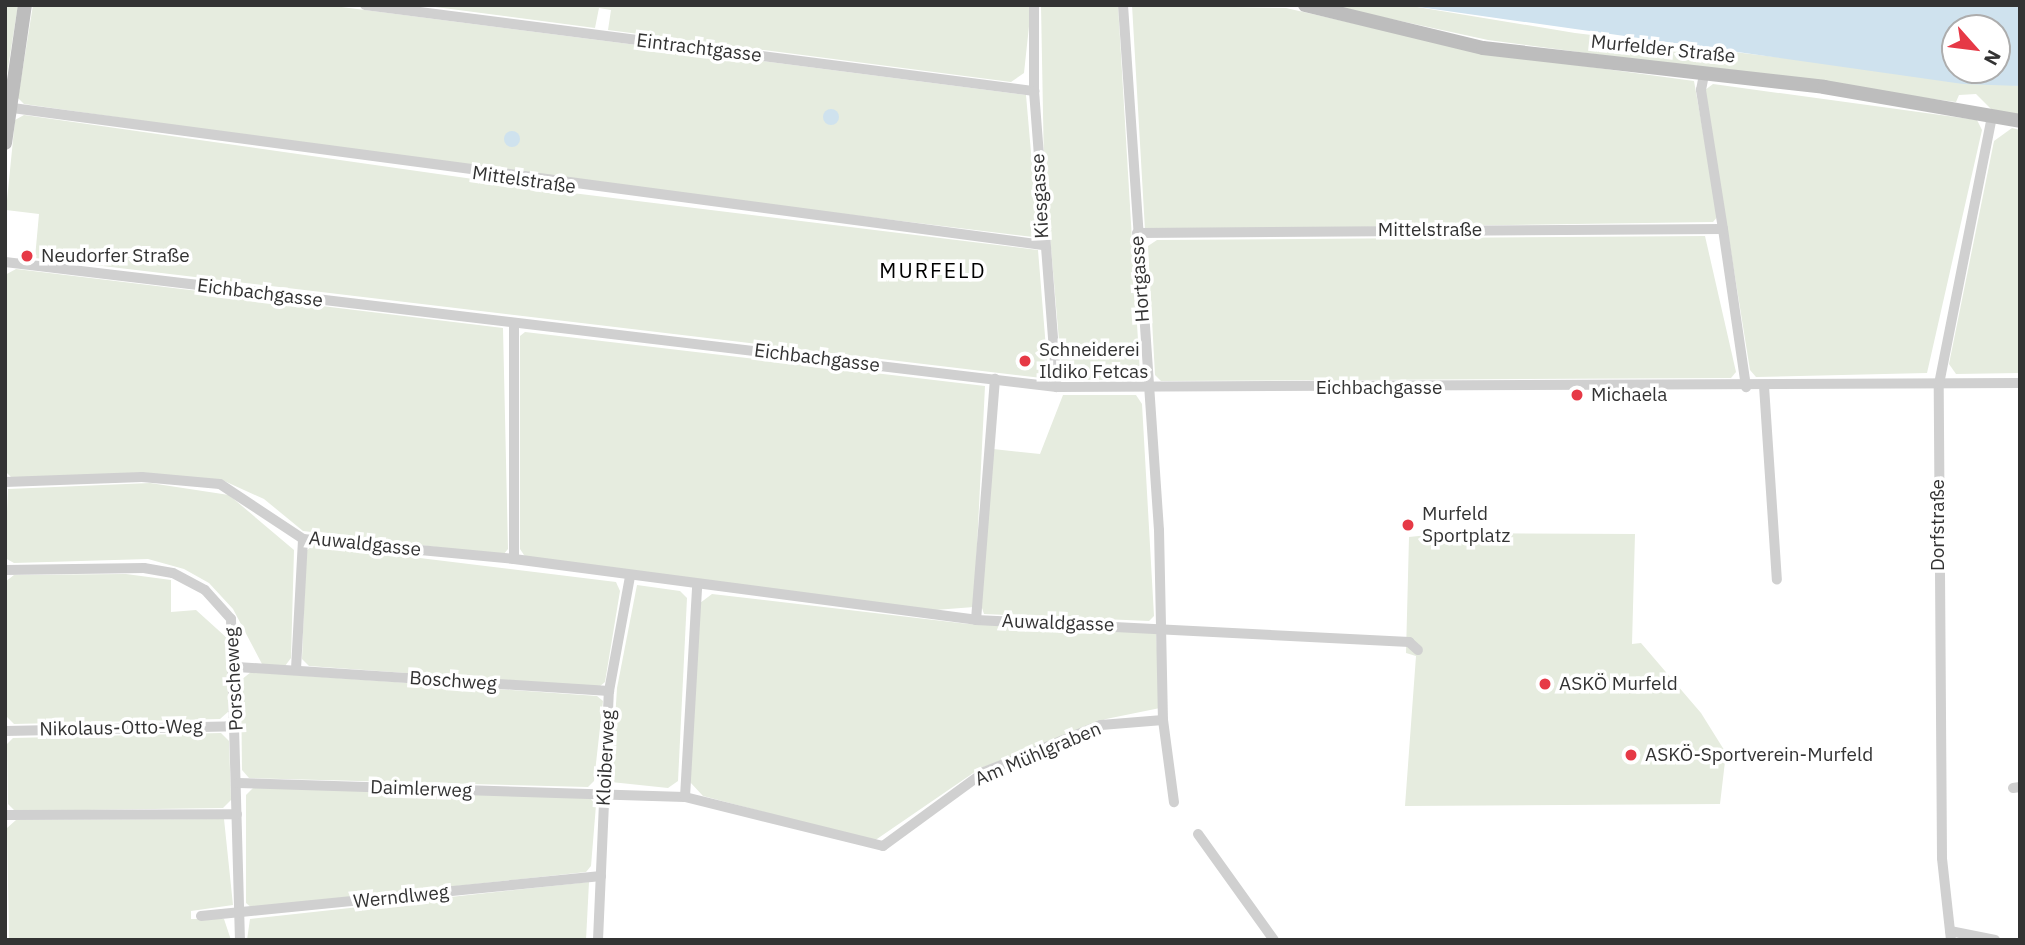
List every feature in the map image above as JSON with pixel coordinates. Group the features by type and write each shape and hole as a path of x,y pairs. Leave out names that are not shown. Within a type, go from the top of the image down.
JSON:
{"street":[{"path":"5,143 25,5"},
{"name":"Eintrachtgasse","path":"365,5 1034,91"},
{"name":"Kiesgasse","path":"1034,5 1034,91 1043,245 1057,387"},
{"name":"Hortgasse","path":"1124,5 1163,626 1163,720"},
{"name":"Murfelder Straße","path":"1305,5 1483,48 1903,98 2020,121"},
{"path":"1704,74 1746,387"},
{"name":"Mittelstraße","path":"8,108 1043,245"},
{"name":"Dorfstraße","path":"1951,935 1938,687 1939,384 1992,116"},
{"name":"Mittelstraße","path":"1137,233 1723,229"},
{"name":"Eichbachgasse","path":"5,262 1057,387 1746,387 2020,383"},
{"path":"514,323 514,559"},
{"path":"976,620 995,379"},
{"path":"1764,386 1777,580"},
{"name":"Auwaldgasse","path":"5,482 142,477 220,484 303,539 514,559 697,587 976,620 1163,626 1409,642 1418,650"},
{"path":"296,669 303,539"},
{"name":"Porscheweg","path":"5,570 144,568 173,573 205,590 231,619 237,667 240,940"},
{"name":"Kloiberweg","path":"598,940 609,691 630,577"},
{"path":"685,797 697,587"},
{"name":"Boschweg","path":"237,667 609,691"},
{"path":"1163,720 1174,803"},
{"name":"Am Mühlgraben","path":"604,795 685,797 883,846 984,772 1101,725 1163,720"},
{"name":"Nikolaus-Otto-Weg","path":"5,731 236,726"},
{"name":"Daimlerweg","path":"238,783 604,795"},
{"path":"5,815 237,814"},
{"path":"1198,834 1275,940"},
{"name":"Werndlweg","path":"201,916 601,876"},
{"path":"1951,935 1995,940"}],"shaded area":[{"path":"5,5 18,5 5,87"},
{"path":"33,5 326,5 1026,95 1038,233 1033,237 501,172 24,104 18,98"},
{"path":"420,5 1030,5 1030,17 1024,73 1011,82 608,30 611,10 599,8 595,28"},
{"path":"1041,5 1118,5 1140,374 1135,380 1070,380 1062,375 1044,167"},
{"path":"1132,5 1286,8 1479,52 1694,81 1718,216 1713,222 1145,230"},
{"path":"1327,5 1405,5 1575,33 1941,77 1941,84 2020,86 2020,116 1992,110 1976,94 1959,95 1956,102 1488,40"},
{"path":"1713,84 1977,120 1982,130 1927,373 1756,377 1750,370 1705,90"},
{"path":"24,115 564,192 1038,250 1048,373 1042,378 35,258 39,214 6,210 15,120"},
{"path":"2012,128 2020,130 2020,373 1956,374 1949,364 1994,141"},
{"path":"1705,236 1736,372 1731,378 1161,381 1155,375 1148,246 1157,240"},
{"path":"16,269 503,328 508,549 503,555 303,531 264,499 222,480 11,477 5,471 5,275"},
{"path":"525,332 985,386 974,607 935,610 526,558 520,549 520,336"},
{"path":"1063,395 1136,395 1142,404 1154,616 1149,621 984,614 979,599 993,449 1040,454"},
{"path":"150,483 229,495 294,550 291,658 285,666 262,664 233,609 209,583 184,569 148,559 14,563 5,558 8,489"},
{"name":"ASKÖ Murfeld","path":"1448,533 1635,534 1632,644 1641,643 1701,713 1726,753 1720,804 1405,806 1416,656 1406,653 1409,537"},
{"path":"313,545 616,582 620,591 605,682 599,687 309,666 302,659 306,551"},
{"path":"126,574 171,580 171,612 196,610 227,638 229,711 220,719 14,724 6,716 5,582 14,575"},
{"path":"637,585 680,591 687,598 678,781 668,788 611,782 617,688"},
{"path":"712,594 968,624 1156,631 1160,708 1106,719 979,769 874,841 703,796 690,782 700,603"},
{"path":"251,672 597,696 603,701 594,781 588,787 249,778 242,770 241,680"},
{"path":"221,733 229,741 231,800 223,808 15,811 8,804 7,744 13,738"},
{"path":"254,787 589,797 596,805 591,866 586,872 252,908 246,903 246,795"},
{"path":"224,819 233,905 191,911 191,919 224,919 231,940 9,940 7,828 16,820"},
{"path":"589,882 586,940 247,940 250,919"}],"water":[{"path":"1405,5 2020,5 2020,86 1963,84 2011,84 2011,14 1941,14 1941,81"},
{"path":"831,109 837,111 837,123 831,125 825,123 823,117 825,111"},
{"path":"509,131 515,131 520,139 518,145 509,147 504,142 504,136"}],"place":[{"name":"Neudorfer Straße","path":"27,256"},
{"name":"Schneiderei Ildiko Fetcas","path":"1025,361"},
{"name":"Michaela","path":"1577,395"},
{"name":"Murfeld Sportplatz","path":"1408,525"},
{"name":"ASKÖ Murfeld","path":"1545,684"},
{"name":"ASKÖ-Sportverein-Murfeld","path":"1631,755"}],"district":[{"name":"MURFELD","path":"933,270"}]}
